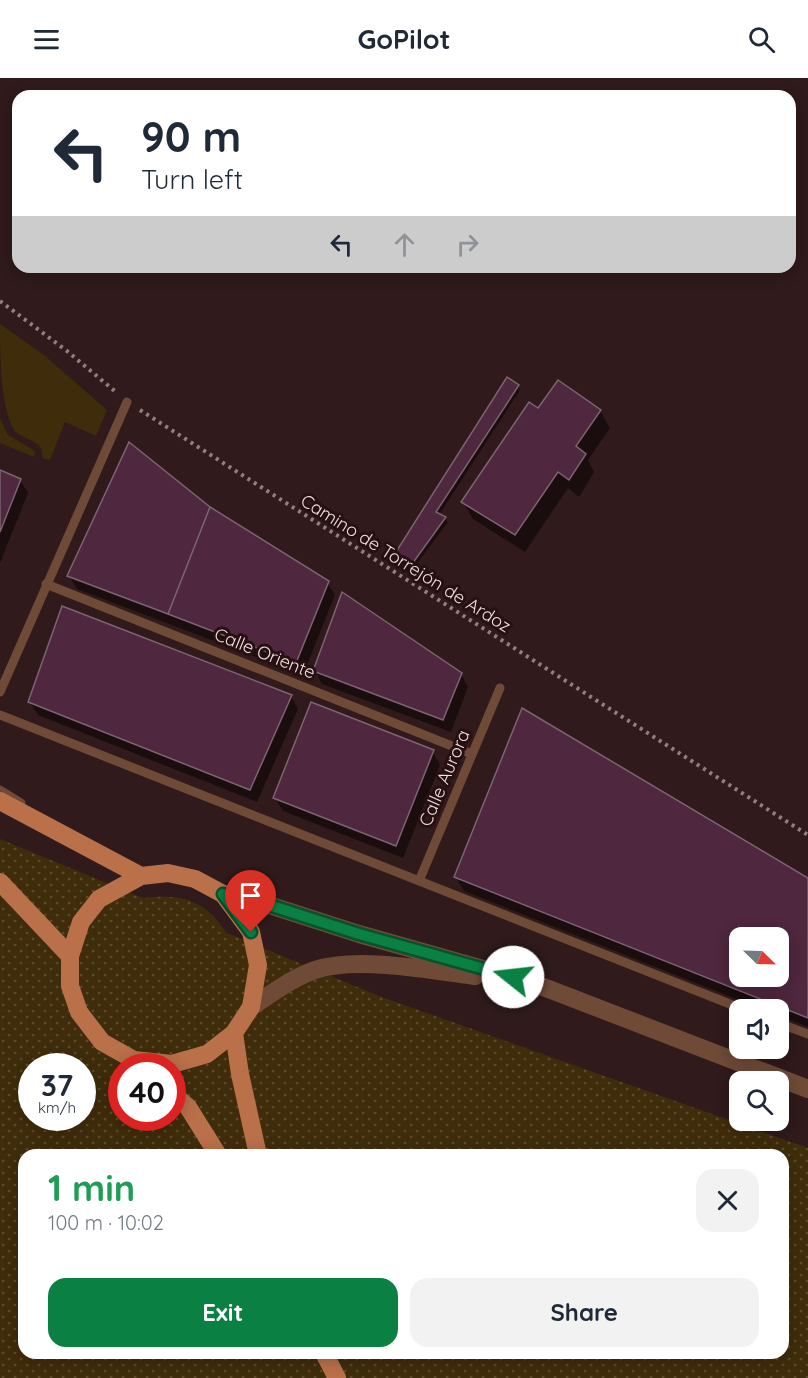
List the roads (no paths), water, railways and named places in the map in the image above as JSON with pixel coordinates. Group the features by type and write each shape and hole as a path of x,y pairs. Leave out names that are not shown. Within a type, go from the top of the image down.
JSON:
{"main road":[{"path":"0,801 141,876"},
{"path":"121,1053 102,1042 79,1012 70,986 69,956 81,922 99,899 141,876 168,873 195,879 223,894 251,932 258,965 251,1007 234,1033 207,1054 186,1060"},
{"path":"0,882 69,956"},
{"path":"234,1033 240,1074 257,1149"},
{"path":"186,1105 214,1149"},
{"path":"327,1359 338,1378"},
{"path":"331,1359 338,1378"}],"street":[{"path":"223,894 269,905 359,934 533,983 808,1089"},
{"path":"251,1007 284,985 315,969 356,964 533,983"}],"lane":[{"path":"0,693 127,402"},
{"name":"Calle Oriente","path":"46,584 472,754"},
{"name":"Calle Aurora","path":"419,881 500,688"},
{"path":"0,716 729,1004"},
{"path":"0,790 120,864"},
{"path":"789,1027 808,1034"}]}
